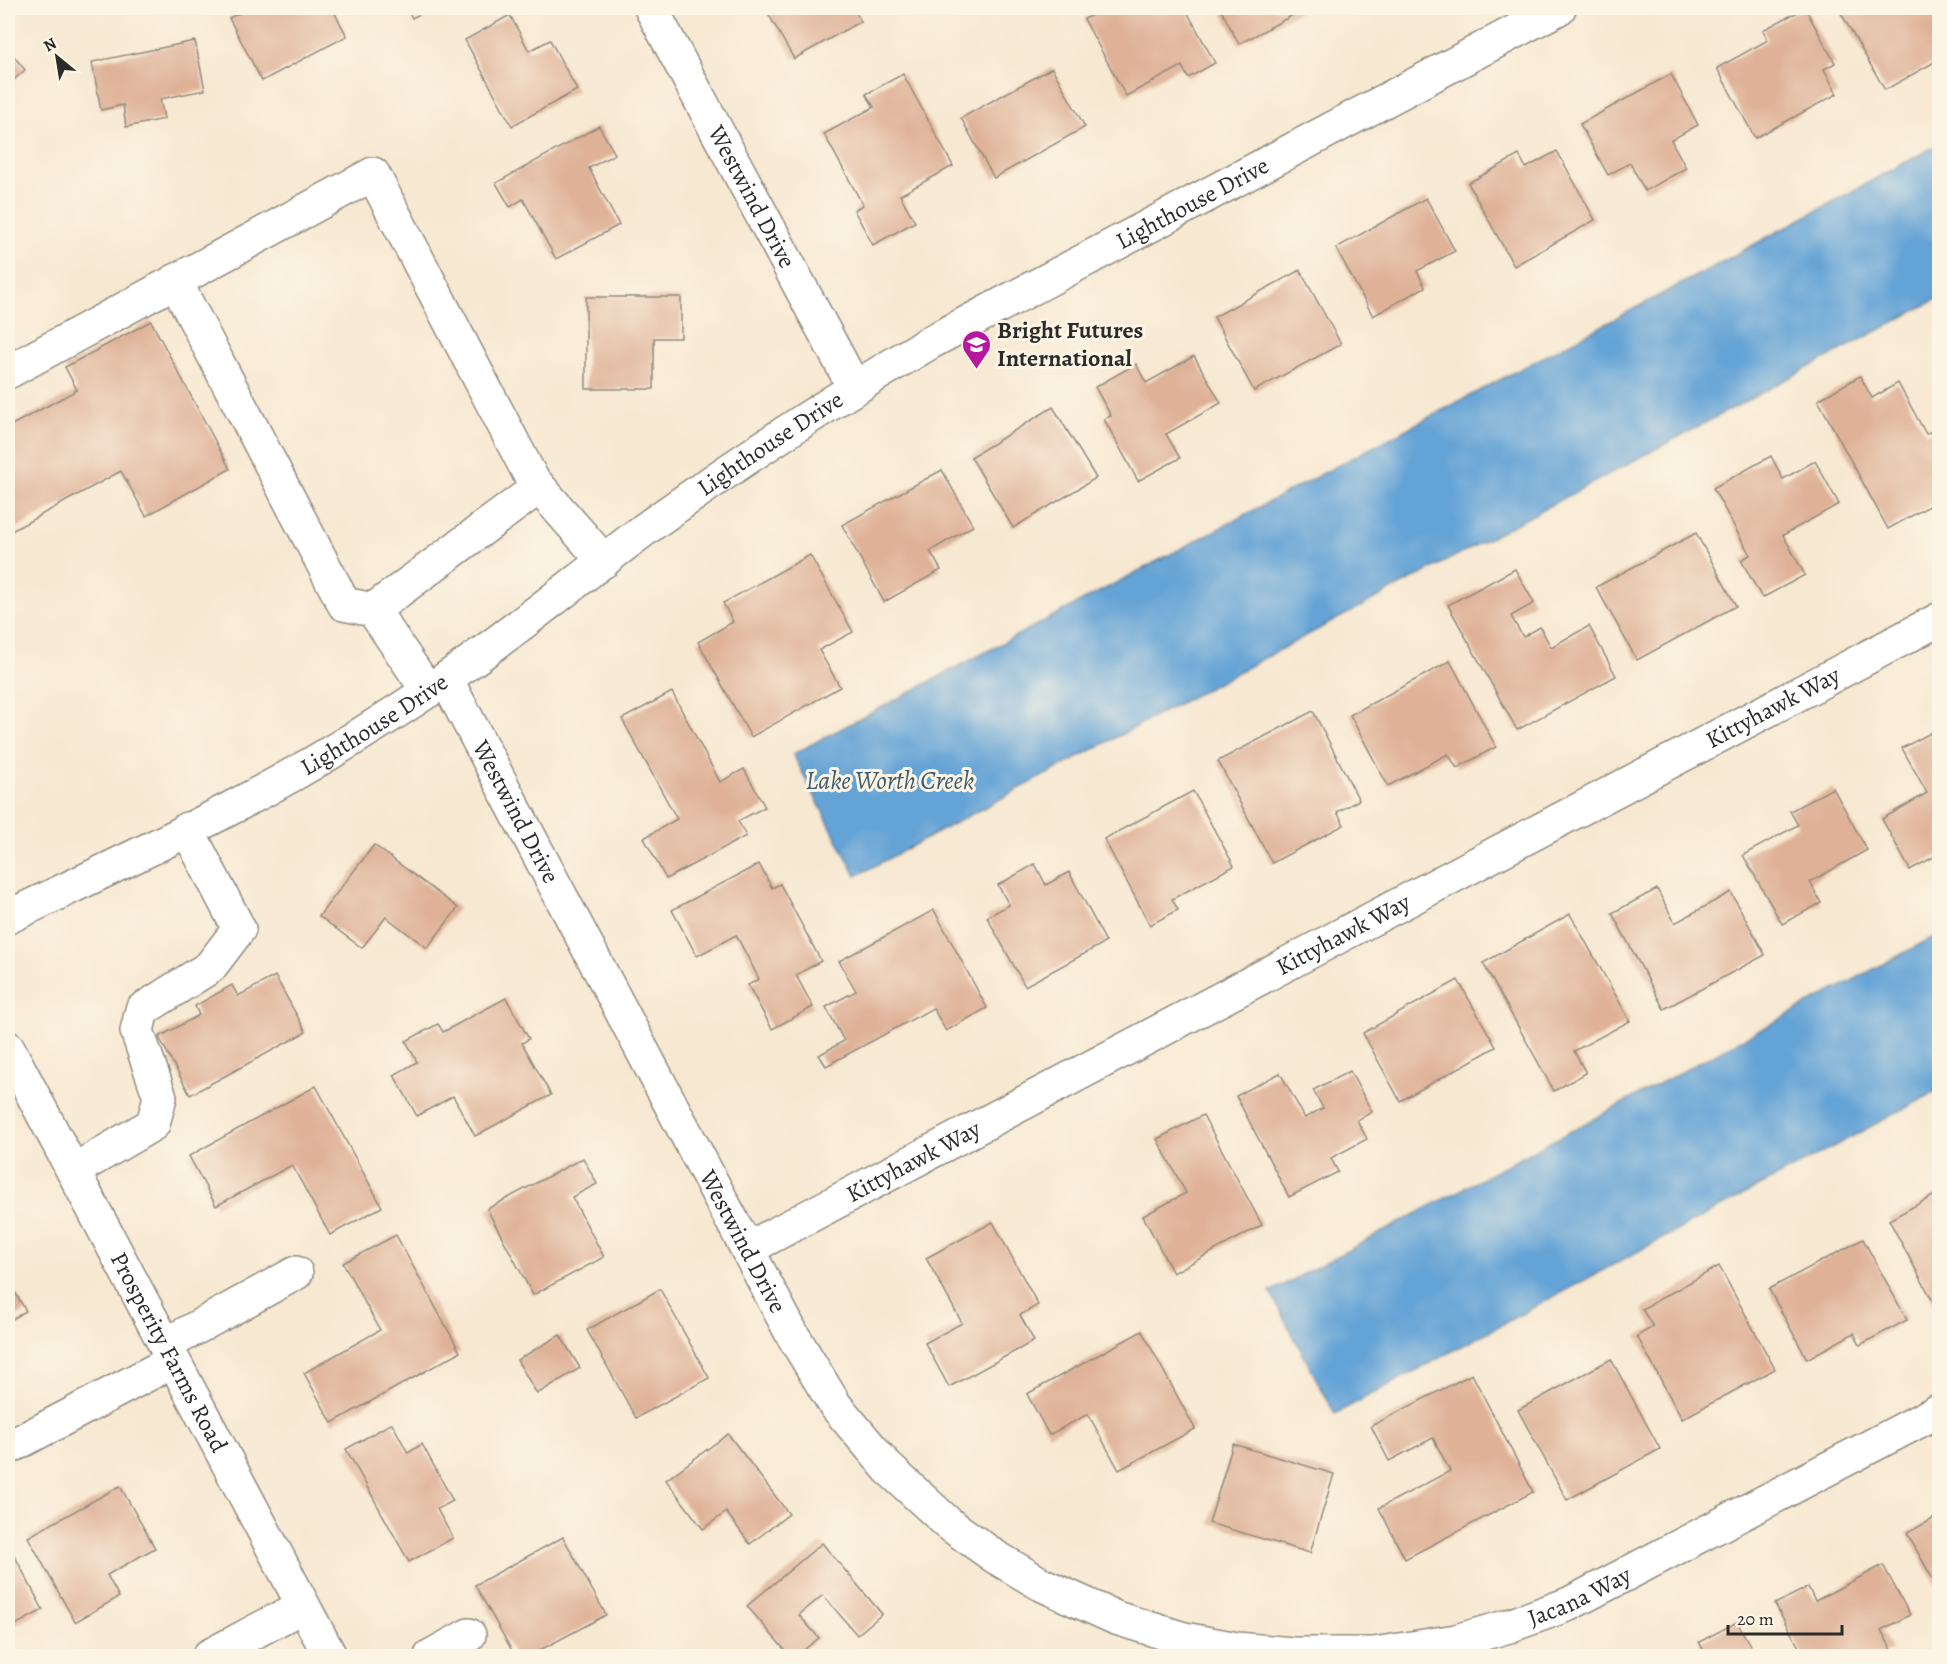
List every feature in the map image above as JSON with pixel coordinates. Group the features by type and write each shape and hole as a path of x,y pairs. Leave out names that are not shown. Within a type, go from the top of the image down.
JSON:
{"street":[{"name":"Westwind Drive","path":"651,8 854,387"},
{"name":"Lighthouse Drive","path":"8,917 234,807 355,738 437,685 516,629 657,521 854,387 929,343 1559,8"},
{"path":"8,372 373,174 532,478 604,561"},
{"path":"175,281 344,604 373,610 539,487"},
{"name":"Westwind Drive","path":"373,610 437,685 792,1334 835,1405 888,1468 949,1524 994,1556 1041,1584 1180,1648"},
{"name":"Kittyhawk Way","path":"747,1250 1940,620"},
{"path":"73,1172 153,1124 160,1097 137,1031 142,1010 210,967 239,929 187,829"},
{"name":"Prosperity Farms Road","path":"8,1048 330,1656"},
{"path":"8,1448 169,1353 296,1273"},
{"name":"Jacana Way","path":"1180,1648 1237,1649 1292,1654 1374,1654 1456,1641 1509,1626 1569,1604 1940,1410"},
{"path":"209,1656 303,1606"},
{"path":"430,1656 469,1635"}],"water":[{"name":"Lake Worth Creek","path":"1939,144 1939,298 856,876 793,754 1711,268"},
{"path":"1939,934 1939,1090 1335,1414 1270,1292"}],"building":[{"path":"249,8 332,8 347,36 262,81 229,18"},
{"path":"406,8 431,8 412,18"},
{"path":"765,8 853,8 861,21 794,59"},
{"path":"1106,8 1163,8 1165,11 1171,8 1185,8 1215,63 1188,78 1182,66 1126,96 1084,19"},
{"path":"1220,8 1306,8 1239,44"},
{"path":"1805,8 1835,63 1824,69 1837,94 1755,138 1717,68 1768,40 1763,30"},
{"path":"1838,8 1940,8 1940,41 1935,43 1940,50 1940,59 1885,90"},
{"path":"510,15 529,51 550,40 577,90 512,126 465,40"},
{"path":"195,41 205,90 160,99 164,119 126,127 123,105 101,110 92,62"},
{"path":"8,49 25,70 8,85"},
{"path":"1052,68 1085,127 994,178 961,118"},
{"path":"903,74 953,166 900,195 915,222 873,245 854,210 863,205 824,134 874,107 866,94"},
{"path":"1671,74 1698,125 1671,140 1686,168 1645,191 1630,163 1608,175 1580,124"},
{"path":"599,126 615,154 589,168 619,225 556,259 523,199 510,207 496,183"},
{"path":"1557,151 1595,220 1514,266 1468,183 1519,155 1526,168"},
{"path":"1426,198 1455,251 1417,271 1425,287 1373,316 1336,248"},
{"path":"1300,270 1341,344 1254,391 1214,317"},
{"path":"586,297 681,297 681,338 654,338 654,389 586,389"},
{"path":"151,321 230,469 146,516 121,471 8,533 8,427 77,390 65,367"},
{"path":"1194,356 1221,403 1166,434 1180,458 1138,481 1104,419 1111,416 1095,387 1136,364 1146,383"},
{"path":"1860,376 1872,398 1898,383 1926,434 1940,427 1940,500 1888,529 1818,400"},
{"path":"1053,407 1096,478 1013,528 971,457"},
{"path":"1771,456 1783,479 1815,461 1839,504 1783,535 1805,575 1762,598 1741,560 1750,555 1713,488"},
{"path":"942,470 973,526 930,551 941,570 884,602 842,525"},
{"path":"1696,533 1736,606 1637,660 1596,587"},
{"path":"810,555 853,632 819,650 840,687 751,737 698,642 733,622 723,603"},
{"path":"1515,569 1534,603 1511,616 1523,637 1540,627 1551,647 1589,626 1616,676 1517,730 1448,605"},
{"path":"1450,661 1496,747 1457,768 1448,754 1388,786 1350,715"},
{"path":"672,692 720,782 744,769 765,807 738,821 746,836 666,879 644,838 677,819 622,719"},
{"path":"1313,711 1359,800 1337,812 1344,825 1272,863 1218,761"},
{"path":"1940,728 1940,860 1937,855 1910,870 1882,819 1927,793 1902,748"},
{"path":"1833,788 1867,850 1810,882 1821,903 1782,924 1743,855 1798,825 1790,811"},
{"path":"1193,791 1234,866 1172,899 1178,910 1150,925 1104,839"},
{"path":"374,845 458,908 427,948 386,917 362,948 319,916"},
{"path":"759,864 772,888 780,884 821,961 796,975 813,1007 772,1029 748,985 759,979 736,935 697,956 672,910"},
{"path":"1035,864 1046,885 1069,872 1106,942 1025,986 987,917 1009,905 998,885"},
{"path":"1657,889 1675,923 1731,892 1765,955 1664,1009 1612,913"},
{"path":"934,910 987,1008 946,1031 933,1008 826,1066 819,1055 844,1041 826,1007 856,991 839,961"},
{"path":"1570,914 1630,1021 1574,1051 1586,1073 1554,1091 1483,963"},
{"path":"275,976 306,1032 190,1095 159,1037 199,1015 195,1006 232,985 238,996"},
{"path":"1458,980 1496,1047 1400,1101 1363,1033"},
{"path":"506,998 529,1039 522,1043 551,1095 475,1136 453,1096 417,1116 394,1075 417,1062 406,1041 438,1024 443,1032"},
{"path":"1350,1071 1372,1112 1357,1120 1367,1139 1331,1158 1338,1172 1289,1197 1236,1096 1280,1073 1305,1118 1323,1108 1313,1090"},
{"path":"316,1086 382,1207 330,1235 292,1165 216,1206 189,1156"},
{"path":"1203,1115 1262,1225 1173,1273 1143,1216 1186,1193 1157,1139"},
{"path":"583,1158 597,1184 572,1197 604,1257 533,1295 487,1209"},
{"path":"1940,1192 1940,1303 1935,1305 1889,1220"},
{"path":"993,1222 1038,1305 1020,1315 1034,1341 949,1387 925,1343 962,1323 926,1258"},
{"path":"396,1235 460,1352 332,1423 304,1373 380,1330 343,1263"},
{"path":"1863,1239 1907,1320 1860,1345 1854,1333 1807,1359 1769,1289"},
{"path":"1719,1266 1775,1369 1682,1419 1637,1336 1653,1327 1642,1309"},
{"path":"8,1280 26,1311 8,1322"},
{"path":"660,1289 709,1378 636,1418 587,1330"},
{"path":"1142,1331 1195,1429 1119,1470 1088,1414 1049,1435 1027,1394"},
{"path":"560,1335 580,1368 537,1394 517,1360"},
{"path":"1611,1359 1660,1449 1567,1500 1518,1410"},
{"path":"1472,1374 1533,1492 1405,1559 1379,1508 1450,1471 1433,1438 1389,1461 1371,1426"},
{"path":"392,1423 408,1453 422,1444 453,1501 437,1509 453,1538 409,1562 346,1449"},
{"path":"728,1434 789,1514 750,1544 726,1512 703,1529 666,1480"},
{"path":"1233,1444 1334,1474 1310,1553 1209,1523"},
{"path":"120,1486 155,1548 107,1575 119,1597 75,1622 28,1537"},
{"path":"1940,1515 1940,1592 1907,1533"},
{"path":"563,1537 606,1615 529,1656 515,1656 475,1585"},
{"path":"8,1543 43,1610 8,1629"},
{"path":"822,1543 882,1614 857,1635 823,1595 799,1615 819,1638 796,1656 790,1656 747,1606"},
{"path":"1883,1565 1910,1615 1881,1630 1892,1650 1880,1656 1804,1656 1775,1604 1808,1587 1815,1601"},
{"path":"1737,1622 1756,1656 1707,1656 1699,1642"},
{"path":"982,1651 990,1656 978,1656"}],"place":[{"name":"Bright Futures International","path":"976,370"}]}
